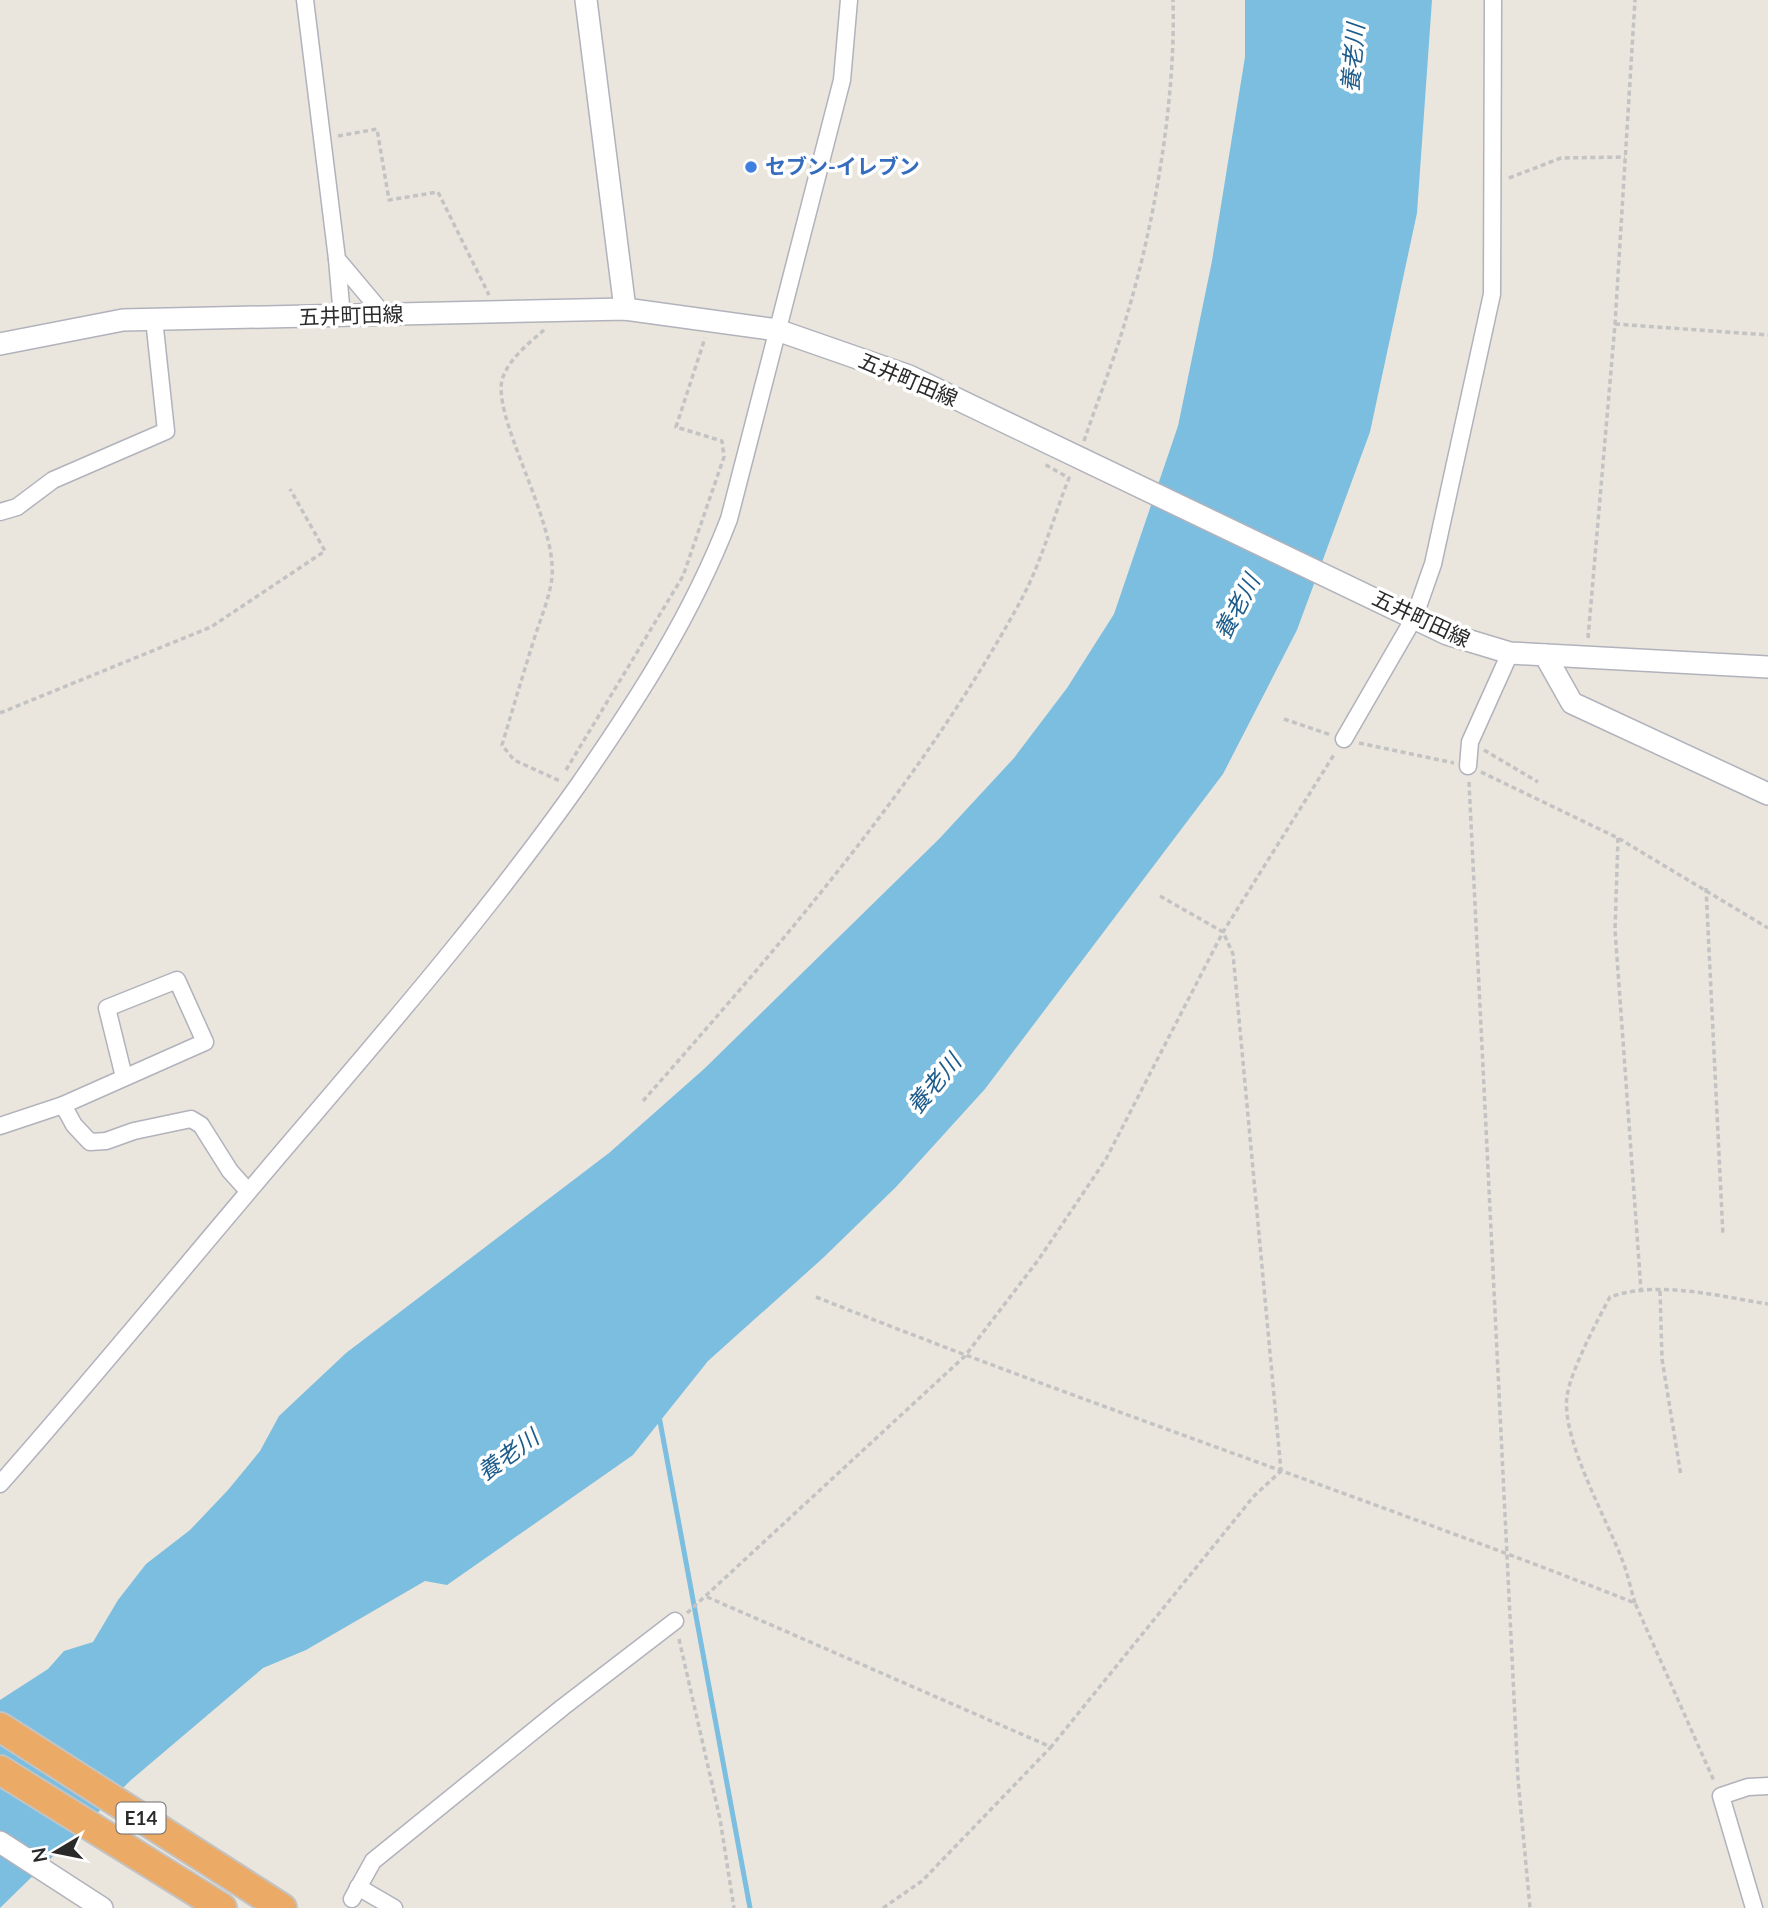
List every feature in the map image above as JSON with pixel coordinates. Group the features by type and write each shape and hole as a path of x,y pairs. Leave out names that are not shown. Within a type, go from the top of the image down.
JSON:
{"highway":[{"name":"E14","path":"0,1727 282,1908"},
{"name":"E14","path":"0,1770 222,1908"}],"main road":[{"path":"586,0 625,309"},
{"name":"五井町田線","path":"0,344 88,325 154,319 567,310 625,309 777,330 909,376 1447,634 1510,653 1768,667"},
{"path":"1545,654 1572,703 1768,794"},
{"path":"0,1842 102,1908"}],"street":[{"path":"305,0 342,317"},
{"path":"0,1485 95,1377 248,1191 370,1052 483,914 566,802 642,692 707,575 729,519 842,80 849,0"},
{"path":"1344,740 1415,618 1433,564 1492,294 1493,0"},
{"path":"337,259 384,315"},
{"path":"0,512 17,507 52,480 166,431 154,319"},
{"path":"1468,766 1470,742 1510,653"},
{"path":"0,1126 63,1105 205,1042 177,980 107,1007 124,1077"},
{"path":"63,1105 74,1125 90,1142 106,1141 134,1130 191,1119 201,1125 230,1171 248,1191"},
{"path":"394,1908 355,1893 373,1861 563,1707 676,1621"},
{"path":"1754,1908 1721,1796 1748,1787 1768,1787"}],"path":[{"path":"1078,458 1128,314 1159,173 1175,44 1173,0"},
{"path":"1586,657 1615,324 1635,0"},
{"path":"322,139 377,129 389,200 438,192 498,312"},
{"path":"1494,184 1561,158 1625,158"},
{"path":"560,781 524,765 502,746 552,577 551,557 540,509 504,412 500,388 503,375 522,349 567,310"},
{"path":"566,802 560,781 683,576 724,457 722,441 676,427 711,320"},
{"path":"1615,324 1768,335"},
{"path":"643,1101 764,964 916,769 979,668 1021,600 1069,478 1040,462"},
{"path":"0,713 211,627 325,551 290,489"},
{"path":"1284,719 1344,740 1468,766 1618,838 1706,888 1768,928"},
{"path":"734,1908 720,1819 676,1621 707,1597 965,1356 1039,1259 1106,1159 1223,932 1344,740"},
{"path":"1470,742 1538,782"},
{"path":"1468,766 1518,1779 1530,1908"},
{"path":"1618,838 1615,930 1641,1290"},
{"path":"1706,888 1723,1236"},
{"path":"1160,896 1223,932 1233,954 1281,1471"},
{"path":"1721,1796 1634,1603 1624,1564 1575,1445 1567,1413 1567,1394 1610,1297 1641,1290 1700,1293 1768,1304"},
{"path":"1660,1291 1662,1359 1681,1476"},
{"path":"816,1297 965,1356 1508,1553 1634,1603"},
{"path":"883,1908 922,1881 1051,1747 1254,1496 1281,1471"},
{"path":"707,1597 1051,1747"}],"water":[{"name":"養老川","path":"1245,0 1432,0 1417,213 1370,432 1297,630 1223,774 985,1089 896,1187 823,1258 708,1361 633,1455 447,1585 425,1581 306,1650 263,1668 131,1780 0,1908 0,1700 48,1669 64,1651 93,1642 118,1600 146,1564 190,1530 228,1490 260,1451 279,1416 346,1353 609,1153 704,1069 939,839 1014,758 1067,688 1114,614 1178,426 1212,261 1245,57"}],"waterway":[{"path":"659,1416 750,1908"}],"place":[{"name":"セブン-イレブン","path":"751,167"}]}
